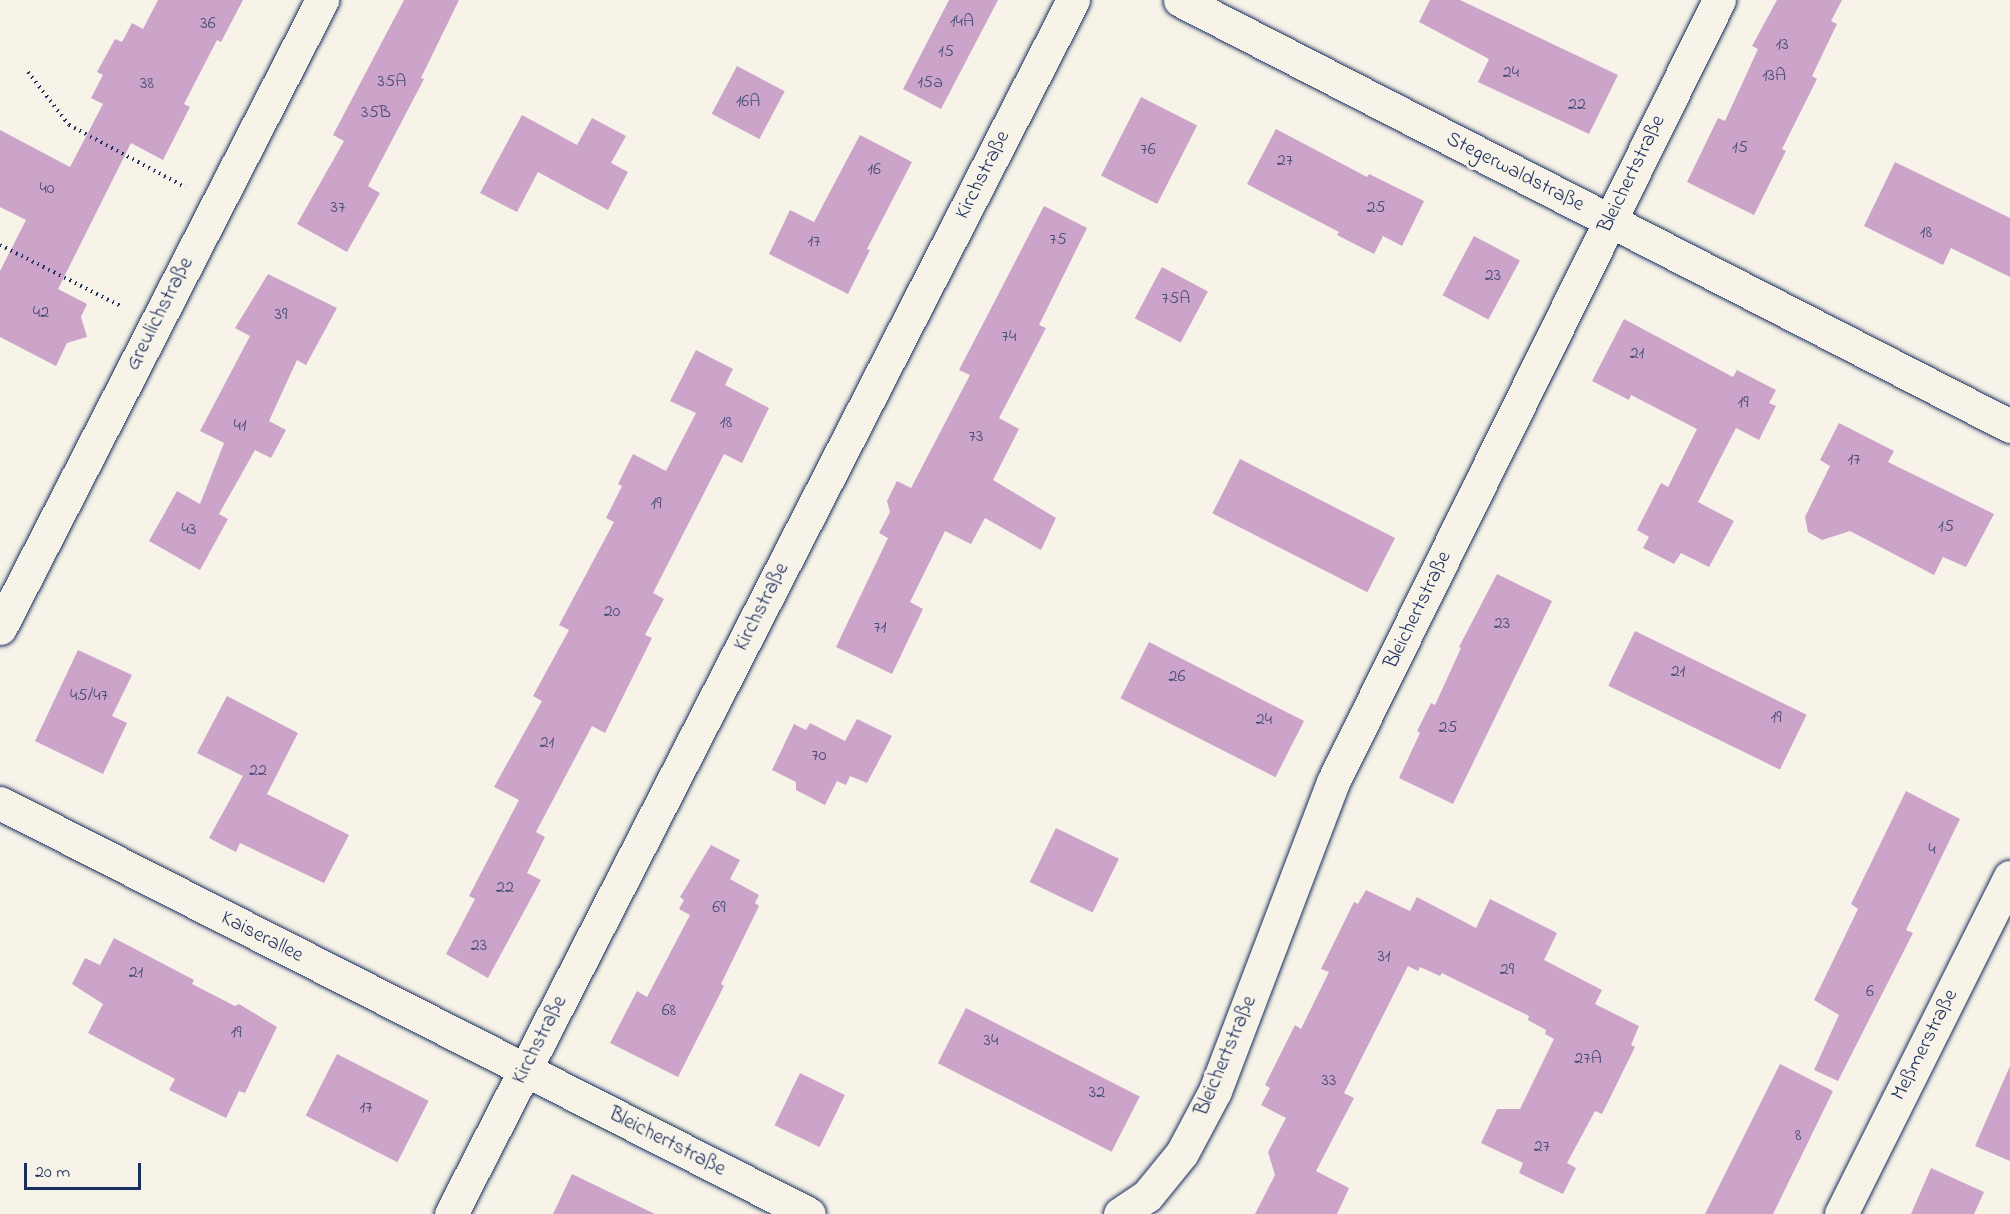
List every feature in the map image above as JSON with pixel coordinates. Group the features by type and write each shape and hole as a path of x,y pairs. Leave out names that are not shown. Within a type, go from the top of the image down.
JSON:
{"street":[{"name":"Greulichstraße","path":"0,628 322,0"},
{"name":"Kirchstraße","path":"451,1214 1073,0"},
{"name":"Stegerwaldstraße","path":"1180,0 2010,426"},
{"name":"Bleichertstraße","path":"1120,1214 1147,1196 1182,1153 1215,1091 1333,782 1719,0"},
{"name":"Kaiserallee","path":"0,803 525,1071"},
{"name":"Meßmerstraße","path":"1841,1214 2010,877"},
{"name":"Bleichertstraße","path":"525,1071 809,1214"}],"path":[{"path":"28,72 69,125 185,187"},
{"path":"0,245 124,307"}],"building":[{"path":"158,0 243,0 221,42 217,40 184,104 190,107 163,160 131,143 58,289 87,304 81,317 87,337 67,343 56,366 0,337 0,271 26,220 0,207 0,130 70,167 103,104 91,98 103,75 97,72 115,39 122,42 132,23 143,29"},
{"path":"404,0 459,0 421,78 424,79 368,186 380,193 347,252 297,224 344,141 333,135"},
{"path":"949,0 998,0 941,109 903,89"},
{"path":"1430,0 1460,0 1618,75 1589,134 1478,82 1489,59 1419,22"},
{"path":"1777,0 1842,0 1831,21 1837,24 1812,76 1817,79 1782,149 1786,151 1754,215 1687,182 1718,118 1725,121 1758,49 1752,46"},
{"path":"737,66 785,91 759,139 712,114"},
{"path":"1141,97 1197,126 1157,204 1101,175"},
{"path":"522,115 577,145 592,118 626,136 611,163 628,172 608,210 538,172 517,212 480,193"},
{"path":"1276,129 1367,177 1369,174 1424,201 1402,246 1383,236 1374,254 1337,235 1339,232 1247,184"},
{"path":"860,135 912,162 867,249 870,250 848,294 769,254 790,210 814,222"},
{"path":"1895,162 2010,218 2010,277 1951,248 1943,265 1864,226"},
{"path":"1044,206 1087,228 1039,325 1046,328 999,418 1019,429 993,480 1056,518 1041,550 985,518 971,544 945,531 910,602 923,609 892,674 836,647 888,538 879,533 890,512 887,501 897,481 911,488 970,375 959,370"},
{"path":"1474,236 1520,260 1488,320 1443,295"},
{"path":"1162,267 1208,291 1181,343 1135,318"},
{"path":"268,274 337,308 306,365 297,360 269,421 286,430 271,458 255,450 219,514 228,519 200,570 149,541 177,491 200,504 224,443 200,431 250,336 235,328"},
{"path":"1624,319 1733,377 1737,370 1776,390 1769,403 1776,406 1759,440 1736,428 1698,502 1734,521 1709,567 1681,553 1674,564 1643,548 1649,537 1637,530 1661,483 1668,487 1697,429 1631,395 1629,400 1592,381"},
{"path":"696,350 733,369 725,385 769,408 742,463 724,454 653,593 664,599 645,635 652,638 605,733 592,726 536,832 545,837 527,873 541,880 488,978 446,954 475,899 469,896 519,800 494,787 542,701 533,696 569,630 559,625 614,522 606,518 622,486 618,484 633,454 666,471 696,413 670,401"},
{"path":"1839,423 1894,451 1888,462 1994,514 1966,567 1943,557 1934,575 1850,531 1822,540 1808,532 1805,517 1830,466 1820,460"},
{"path":"1240,459 1395,538 1367,592 1212,513"},
{"path":"1497,574 1552,601 1453,804 1399,778 1420,733 1417,731 1431,703 1435,705 1461,648 1459,647"},
{"path":"1635,631 1807,715 1780,770 1608,686"},
{"path":"1149,642 1304,721 1275,777 1120,698"},
{"path":"78,650 132,675 112,716 127,723 103,774 35,741"},
{"path":"227,696 298,733 267,794 349,835 324,883 240,843 236,852 209,838 243,776 197,753"},
{"path":"857,719 892,736 867,783 850,776 846,785 837,781 825,805 796,790 796,782 772,770 794,724 806,730 810,723 845,741"},
{"path":"1906,791 1960,819 1906,930 1913,933 1838,1081 1814,1070 1839,1015 1814,1000 1858,909 1851,904"},
{"path":"1056,828 1119,859 1093,913 1030,882"},
{"path":"711,845 740,860 730,879 759,895 755,903 759,906 721,984 724,986 678,1077 610,1043 637,991 647,997 690,915 679,909 684,900 680,897"},
{"path":"1366,890 1410,911 1417,897 1476,928 1490,899 1557,933 1544,960 1602,990 1595,1004 1639,1026 1631,1045 1635,1047 1602,1114 1595,1111 1567,1163 1576,1168 1563,1194 1519,1173 1523,1163 1481,1143 1497,1109 1520,1109 1554,1039 1545,1034 1546,1030 1528,1020 1529,1016 1442,973 1440,976 1420,967 1418,971 1408,966 1344,1093 1354,1098 1316,1171 1349,1188 1337,1214 1255,1214 1275,1175 1268,1152 1286,1118 1261,1105 1270,1088 1265,1085 1295,1025 1301,1029 1329,972 1321,969 1354,902 1358,904"},
{"path":"114,938 194,980 192,984 235,1006 239,1004 277,1027 245,1093 239,1091 226,1118 169,1090 175,1079 88,1033 103,1004 72,984 85,958 100,965"},
{"path":"966,1008 1140,1097 1112,1152 938,1063"},
{"path":"337,1054 429,1101 397,1162 306,1115"},
{"path":"1780,1064 1833,1091 1773,1214 1705,1214"},
{"path":"2010,1066 2010,1161 1975,1146"},
{"path":"800,1073 845,1095 820,1147 775,1125"},
{"path":"1931,1168 1984,1192 1974,1214 1911,1214"},
{"path":"572,1174 655,1214 553,1214"}]}
